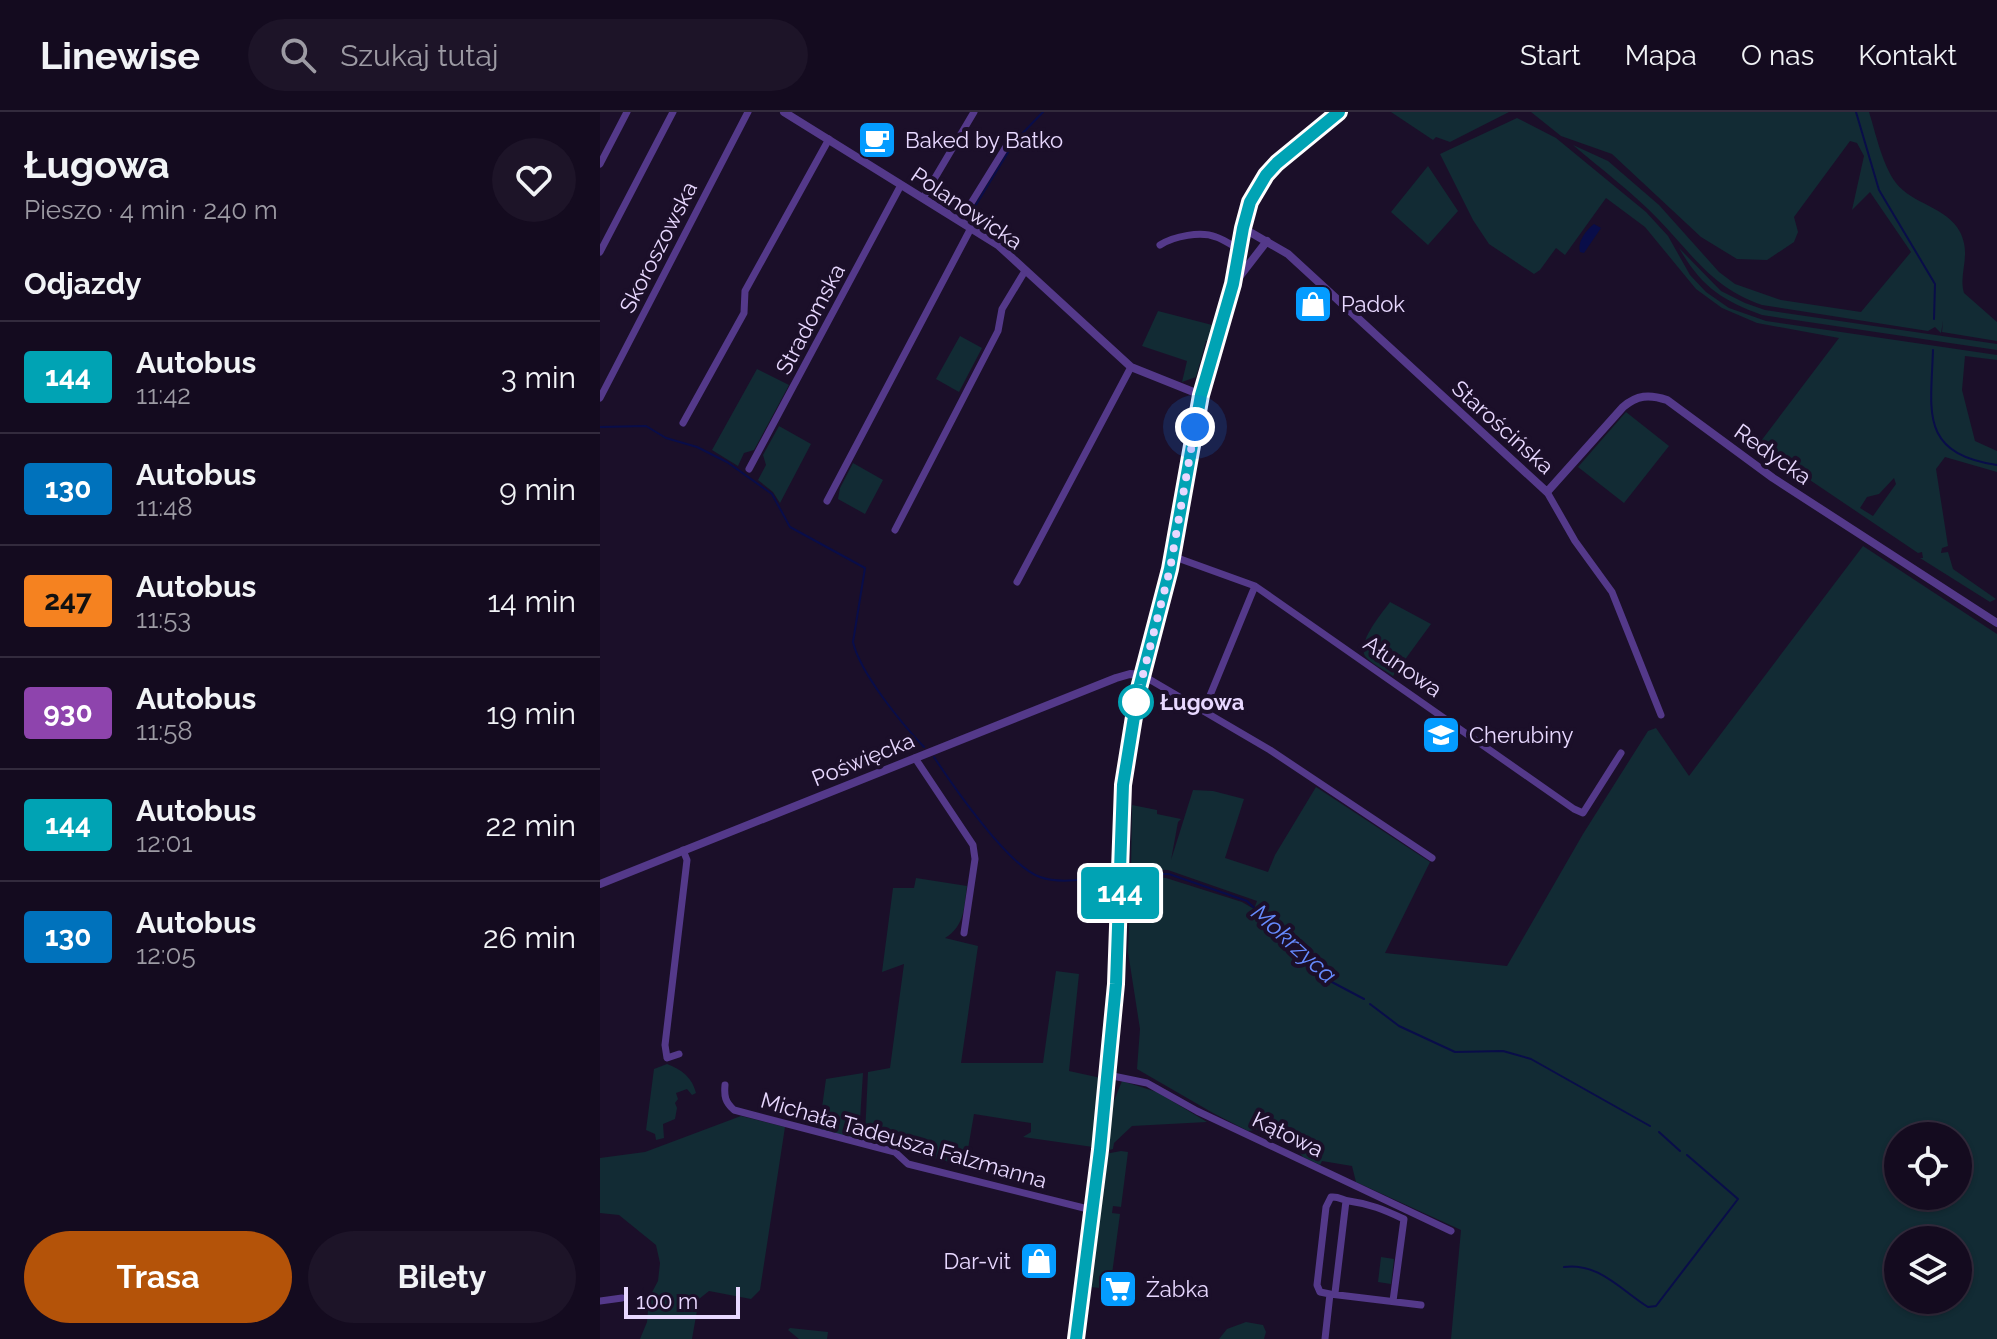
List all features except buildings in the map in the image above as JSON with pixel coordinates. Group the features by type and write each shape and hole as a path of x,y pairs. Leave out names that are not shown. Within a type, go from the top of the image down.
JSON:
{"street":[{"path":"600,164 627,112"},
{"path":"600,252 673,112"},
{"name":"Skoroszowska","path":"600,398 748,112"},
{"name":"Polanowicka","path":"784,112 998,245 1131,367 1201,395"},
{"path":"923,198 974,112"},
{"path":"1076,1339 1108,1075 1118,959 1123,785 1142,675 1172,556 1201,395 1233,284 1248,207 1266,175 1277,163 1339,112"},
{"path":"683,423 744,313 745,291 829,139"},
{"path":"960,221 1007,145"},
{"name":"Stradomska","path":"749,469 901,185"},
{"path":"827,501 971,228"},
{"name":"Starościńska","path":"1243,228 1288,254 1547,492 1575,541 1612,592 1661,715"},
{"path":"1160,245 1177,238 1206,235 1239,248"},
{"path":"1233,284 1267,241"},
{"path":"895,530 998,331 1002,309 1025,271"},
{"path":"1017,582 1131,367"},
{"name":"Redycka","path":"1547,492 1632,399 1655,396 1667,400 1773,478 1997,623"},
{"name":"Ałunowa","path":"1172,556 1255,586 1583,813 1621,753"},
{"path":"1204,710 1255,586"},
{"path":"1142,675 1270,750 1432,858"},
{"name":"Poświęcka","path":"600,884 1122,676 1142,675"},
{"path":"915,758 966,831 975,851 964,933"},
{"path":"679,1054 667,1058 665,1045 687,860 683,850"},
{"name":"Kątowa","path":"1108,1075 1147,1083 1197,1111 1451,1231"},
{"name":"Michała Tadeusza Falzmanna","path":"725,1085 724,1095 734,1110 895,1152 908,1164 1092,1210"},
{"path":"1393,1301 1404,1219 1366,1202 1331,1197 1326,1207 1317,1285 1320,1292 1421,1305"},
{"path":"1325,1339 1346,1201"},
{"path":"600,1301 622,1298"}],"shaded area":[{"path":"1391,112 1509,112 1450,142 1436,137 1433,140"},
{"path":"1531,112 1869,112 1883,158 1896,183 1911,196 1947,217 1960,232 1965,249 1964,293 1997,322 1997,341 1942,332 1943,321 1941,333 1935,327 1928,331 1762,305 1744,298 1716,280 1648,209 1573,145 1608,161 1659,205 1719,272 1735,284 1781,300 1861,312 1911,252 1870,192 1852,210 1864,156 1857,143 1850,141 1794,217 1798,232 1794,242 1767,260 1737,259 1701,237 1612,154 1561,136"},
{"path":"1517,118 1556,138 1646,212 1668,236 1690,275 1706,292 1729,308 1766,321 1997,355 1997,360 1965,356 1962,390 1975,441 1997,451 1997,472 1945,457 1936,469 1948,546 1942,548 1941,553 1948,552 1953,569 1996,599 1990,602 1920,558 1923,558 1922,552 1918,553 1758,445 1839,338 1757,323 1722,308 1696,289 1645,227 1606,198 1565,255 1556,248 1534,274 1489,244 1473,220 1440,154","holes":["1894,478 1896,484 1873,516 1860,508 1867,497 1879,494"]},
{"path":"1428,166 1458,211 1428,245 1391,212"},
{"path":"1594,224 1601,228 1584,253 1580,252 1583,236"},
{"path":"1679,248 1721,291 1765,310 1997,344 1997,350 1762,315 1735,304 1713,290 1695,272"},
{"path":"1158,311 1216,326 1212,342 1206,341 1196,377 1182,382 1187,361 1142,346"},
{"path":"960,336 982,348 959,392 936,379"},
{"path":"757,369 789,385 754,450 744,453 738,466 712,450"},
{"path":"1626,412 1669,446 1624,503 1578,467"},
{"path":"779,426 811,444 780,503 773,492 758,480 766,465 763,455"},
{"path":"853,463 883,480 865,514 838,499"},
{"path":"1863,546 1997,634 1997,1339 1451,1339 1461,1230 1356,1182 1352,1166 1322,1161 1320,1165 1303,1157 1283,1131 1273,1127 1248,1131 1137,1069 1140,1029 1128,952 1131,875 1166,878 1242,902 1254,909 1257,901 1168,870 1131,869 1132,805 1181,819 1171,860 1193,790 1213,791 1244,799 1225,858 1268,872 1316,787 1430,862 1385,953 1507,966 1583,834 1648,731 1656,728 1689,776"},
{"path":"1390,602 1431,624 1393,676 1367,659 1363,650 1372,628"},
{"path":"916,878 967,886 960,922 945,938 978,946 961,1063 1043,1063 1056,971 1079,974 1069,1071 1101,1078 1093,1147 1023,1137 1031,1132 1031,1123 974,1114 965,1166 868,1141 865,1135 868,1072 890,1068 904,964 882,972 893,888 914,888"},
{"path":"667,1064 686,1075 696,1093 692,1095 687,1089 676,1093 675,1119 663,1124 664,1138 656,1140 655,1134 646,1130 654,1069"},
{"path":"863,1073 859,1136 854,1139 819,1129 826,1079"},
{"path":"1122,1081 1157,1092 1207,1122 1132,1126 1114,1143 1113,1149 1106,1151 1109,1113"},
{"path":"741,1116 785,1127 760,1290 751,1299 709,1291 699,1299 692,1339 640,1339 647,1322 649,1298 658,1281 660,1263 656,1245 619,1215 600,1213 600,1158 645,1152"},
{"path":"1128,1152 1121,1207 1113,1206 1112,1213 1120,1214 1110,1289 1090,1287 1105,1154"},
{"path":"1381,1257 1394,1259 1391,1284 1378,1282"},
{"path":"1246,1322 1263,1325 1266,1332 1264,1339 1219,1339 1227,1329"},
{"path":"788,1330 828,1332 827,1339 799,1339"}],"waterway":[{"path":"1016,140 1043,112"},
{"path":"1856,112 1879,190 1935,284 1934,319"},
{"path":"969,216 1010,149"},
{"path":"1933,350 1932,410 1942,440 1954,451 1997,465"},
{"name":"Mokrzyca","path":"600,427 646,426 666,438 697,447 727,462 772,494 790,527 865,568 853,642 873,683 924,747"},
{"name":"Mokrzyca","path":"934,757 982,824 1027,870 1040,877 1058,880 1114,874"},
{"name":"Mokrzyca","path":"1130,874 1169,874 1247,901 1330,981 1364,999"},
{"name":"Mokrzyca","path":"1370,1004 1399,1026 1455,1052 1503,1051 1531,1059 1650,1126"},
{"path":"1659,1132 1680,1151"},
{"path":"1564,1267 1598,1273 1648,1307 1656,1306 1738,1199 1687,1155"}],"bus line":[{"name":"144","path":"1076,1339 1100,1150 1116,984 1123,785 1138,692 1179,524 1201,395 1228,305 1250,202 1277,163 1339,112"}],"place":[{"name":"Baked by Batko","path":"877,140"},
{"name":"Padok","path":"1313,304"},
{"name":"Ługowa","path":"1136,702"},
{"name":"Cherubiny","path":"1441,735"},
{"name":"Dar-vit","path":"1039,1261"},
{"name":"Żabka","path":"1118,1289"}],"route":[{"path":"1136,702 1170,569 1195,427"}]}
